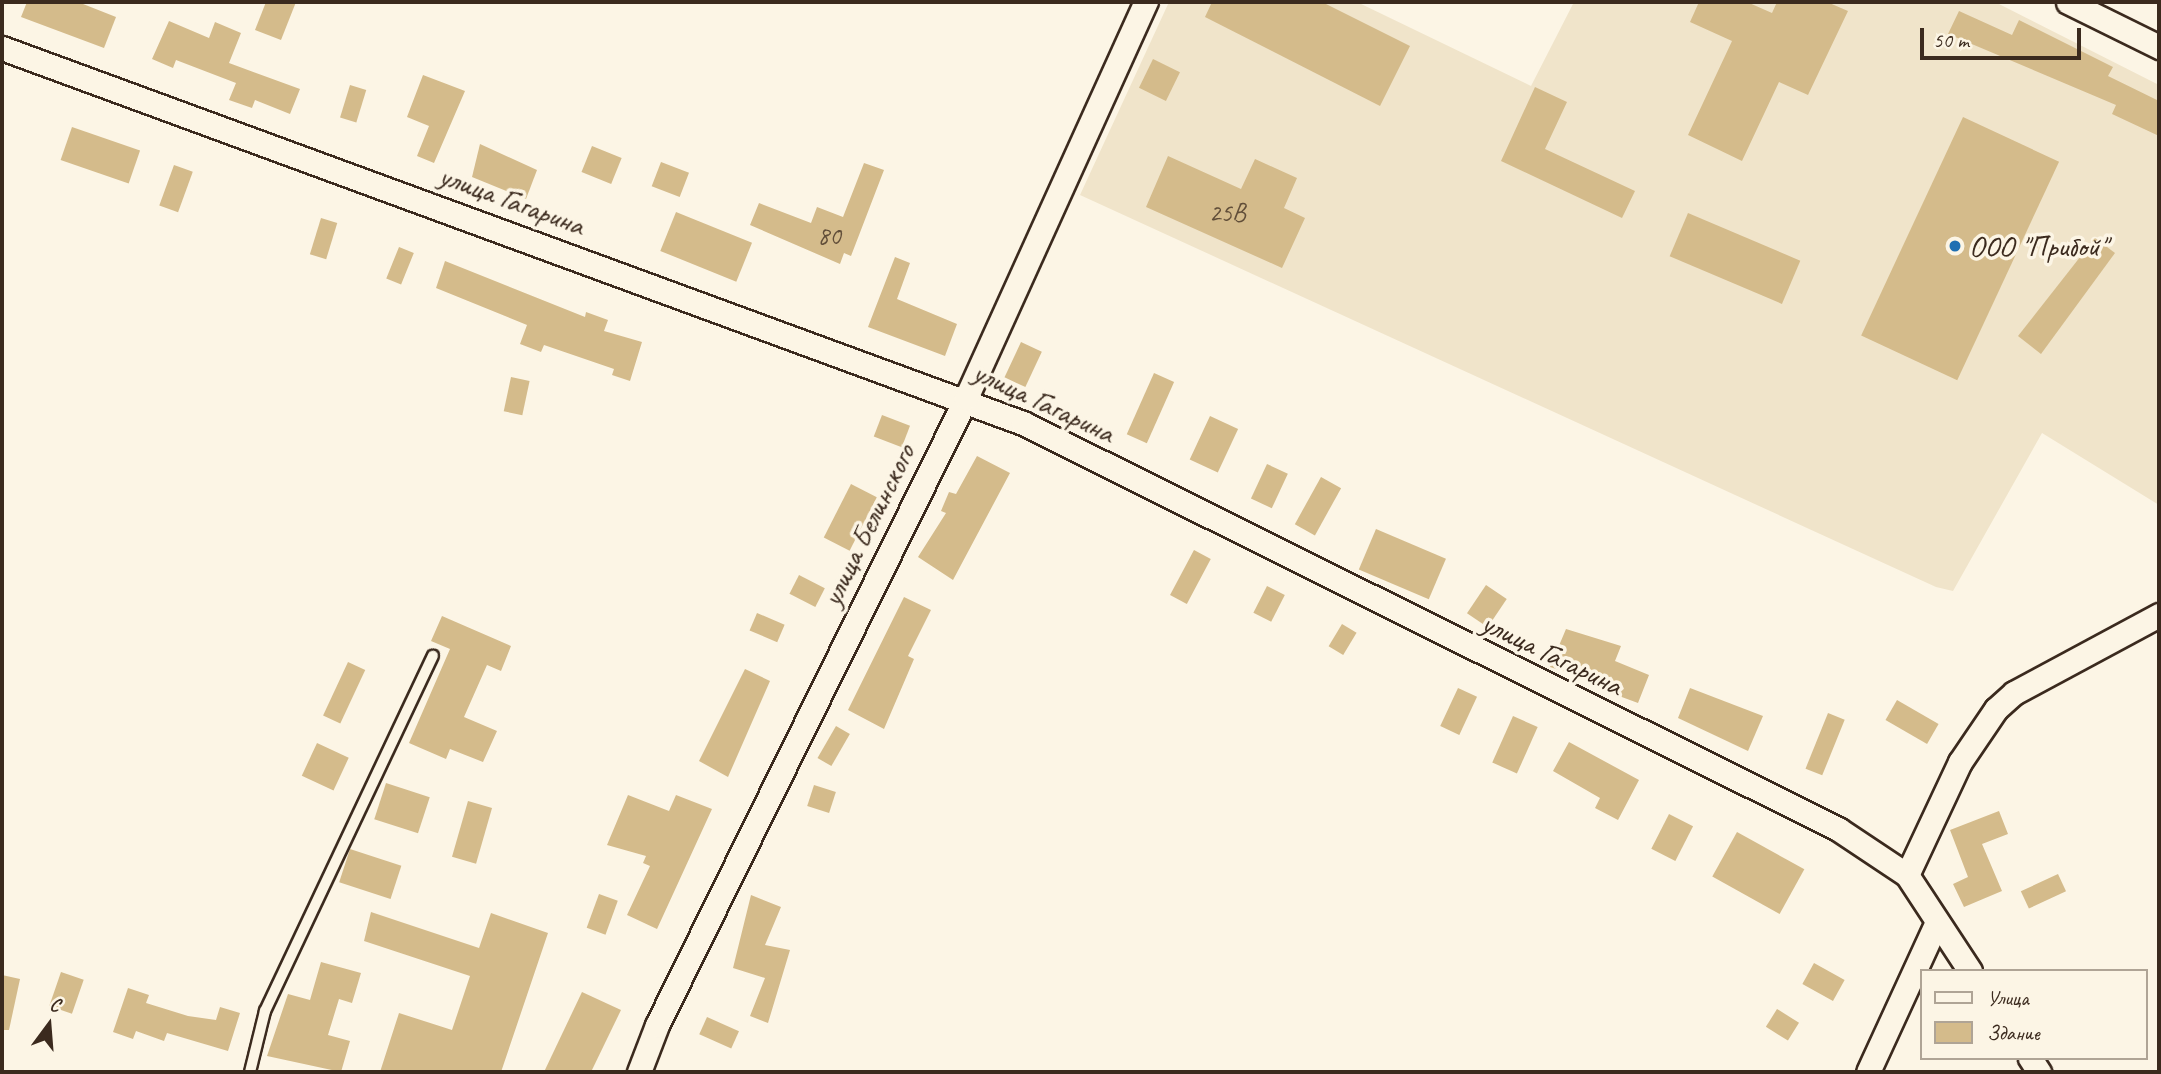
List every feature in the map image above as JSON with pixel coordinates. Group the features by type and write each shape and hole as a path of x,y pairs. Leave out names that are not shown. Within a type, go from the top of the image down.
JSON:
{"street":[{"name":"улица Белинского","path":"639,1072 657,1025 966,398 1146,2"},
{"path":"2068,2 2159,47"},
{"name":"улица Гагарина","path":"2,48 966,398 1838,829 1907,875 1969,969"},
{"path":"1907,875 1960,762 1996,709 2014,693 2159,615"},
{"path":"1868,1072 1937,922"}],"lane":[{"path":"250,1072 265,1011 433,656"}],"shaded area":[{"path":"1169,2 1357,2 1531,86 1574,2 1995,2 2159,85 2159,505 2042,433 1953,591 1936,587 1080,195"}],"building":[{"path":"27,2 78,2 116,17 104,48 21,17"},
{"path":"266,2 296,2 281,40 255,30"},
{"path":"1212,2 1322,2 1410,46 1380,106 1205,17"},
{"path":"1699,2 1747,2 1772,13 1777,2 1827,2 1848,11 1808,95 1779,82 1742,161 1688,135 1732,41 1690,22"},
{"path":"1959,11 2012,35 2019,20 2113,67 2108,76 2159,101 2159,136 2112,114 2116,105 1948,34"},
{"path":"169,21 209,38 215,22 241,33 229,63 300,89 290,114 255,100 252,108 229,100 236,83 176,60 173,68 152,59"},
{"path":"1153,59 1180,72 1166,101 1139,88"},
{"path":"423,75 465,91 434,163 417,156 429,126 407,117"},
{"path":"350,85 366,90 356,122 340,118"},
{"path":"1535,87 1567,102 1545,149 1635,191 1622,218 1501,161"},
{"path":"1963,117 2059,162 1957,380 1861,335"},
{"path":"72,127 140,150 129,184 61,160"},
{"path":"480,144 537,170 526,199 472,177"},
{"path":"592,146 622,158 611,184 582,172"},
{"path":"1168,156 1241,189 1255,159 1297,178 1284,208 1305,218 1282,268 1146,207"},
{"path":"661,162 689,173 680,197 652,186"},
{"path":"864,163 884,170 851,256 844,253 840,264 750,225 759,203 811,223 817,207 843,217"},
{"path":"174,165 193,172 178,212 159,205"},
{"path":"676,212 752,243 736,282 660,251"},
{"path":"1688,213 1800,261 1782,304 1670,256"},
{"path":"321,218 337,223 326,259 310,254"},
{"path":"2095,238 2115,253 2041,354 2018,336"},
{"path":"399,247 414,253 401,285 386,279"},
{"path":"895,257 910,263 897,299 957,324 945,356 868,327"},
{"path":"445,261 585,317 586,312 608,320 604,331 642,342 630,381 612,375 614,369 544,345 541,352 520,344 527,325 436,288"},
{"path":"1021,342 1042,352 1025,387 1005,377"},
{"path":"1154,373 1174,382 1147,443 1127,434"},
{"path":"511,377 530,381 522,415 504,411"},
{"path":"882,415 910,426 902,447 874,436"},
{"path":"1210,416 1238,429 1218,473 1190,460"},
{"path":"977,456 1010,473 953,580 918,557 946,513 941,511 949,492 956,494"},
{"path":"1267,464 1288,474 1272,508 1251,498"},
{"path":"1321,477 1341,488 1315,535 1295,524"},
{"path":"851,484 877,497 850,551 824,537"},
{"path":"1376,529 1446,559 1429,599 1359,570"},
{"path":"1194,550 1211,559 1187,604 1170,595"},
{"path":"799,575 825,588 815,607 789,594"},
{"path":"1486,585 1507,599 1488,627 1467,613"},
{"path":"1267,586 1285,595 1271,622 1253,613"},
{"path":"904,597 931,610 908,656 914,659 884,729 848,710"},
{"path":"757,613 785,625 777,642 750,630"},
{"path":"442,616 511,646 501,671 487,665 464,717 497,731 483,762 450,749 446,759 409,743 450,649 431,641"},
{"path":"1342,624 1357,633 1343,655 1329,646"},
{"path":"1566,629 1621,646 1615,661 1649,675 1638,703 1619,696 1621,690 1550,667"},
{"path":"348,662 365,670 340,724 323,715"},
{"path":"745,669 770,681 728,777 699,761"},
{"path":"1458,688 1477,697 1459,735 1440,726"},
{"path":"1690,688 1763,716 1748,751 1678,718"},
{"path":"1897,700 1939,724 1927,744 1886,720"},
{"path":"1828,713 1845,720 1822,775 1806,769"},
{"path":"1513,716 1538,727 1517,774 1492,763"},
{"path":"836,726 850,734 831,766 818,758"},
{"path":"1569,742 1639,780 1618,820 1595,808 1600,798 1553,771"},
{"path":"317,743 349,758 334,790 302,776"},
{"path":"386,783 430,797 418,833 374,819"},
{"path":"814,785 836,792 829,813 807,806"},
{"path":"628,795 669,811 676,795 712,809 657,929 627,915 650,866 643,863 646,856 607,845"},
{"path":"468,801 492,808 476,864 452,857"},
{"path":"1999,811 2008,834 1982,844 2002,891 1964,907 1953,884 1968,877 1950,830"},
{"path":"1669,814 1693,826 1675,861 1651,849"},
{"path":"1737,832 1804,869 1780,914 1712,877"},
{"path":"350,849 401,866 391,899 339,882"},
{"path":"2058,874 2066,891 2029,909 2021,891"},
{"path":"599,894 618,901 605,935 587,928"},
{"path":"751,895 781,907 765,945 790,950 768,1023 750,1016 765,978 733,968"},
{"path":"371,912 479,948 491,913 548,933 501,1072 380,1072 399,1013 452,1030 470,976 364,941"},
{"path":"321,962 361,973 352,1003 339,999 328,1035 350,1041 341,1072 267,1056 288,994 310,1000"},
{"path":"1814,963 1845,980 1833,1001 1802,984"},
{"path":"61,972 84,980 72,1014 49,1006"},
{"path":"2,975 20,979 9,1030 2,1030"},
{"path":"128,988 149,995 146,1003 188,1016 216,1020 220,1007 240,1013 228,1051 167,1033 164,1041 136,1031 133,1039 113,1032"},
{"path":"582,992 621,1010 591,1072 544,1072"},
{"path":"1777,1009 1799,1023 1788,1041 1766,1027"},
{"path":"707,1017 739,1031 731,1049 699,1034"}],"place":[{"name":"ООО \"Прибой\"","path":"1955,246"}]}
